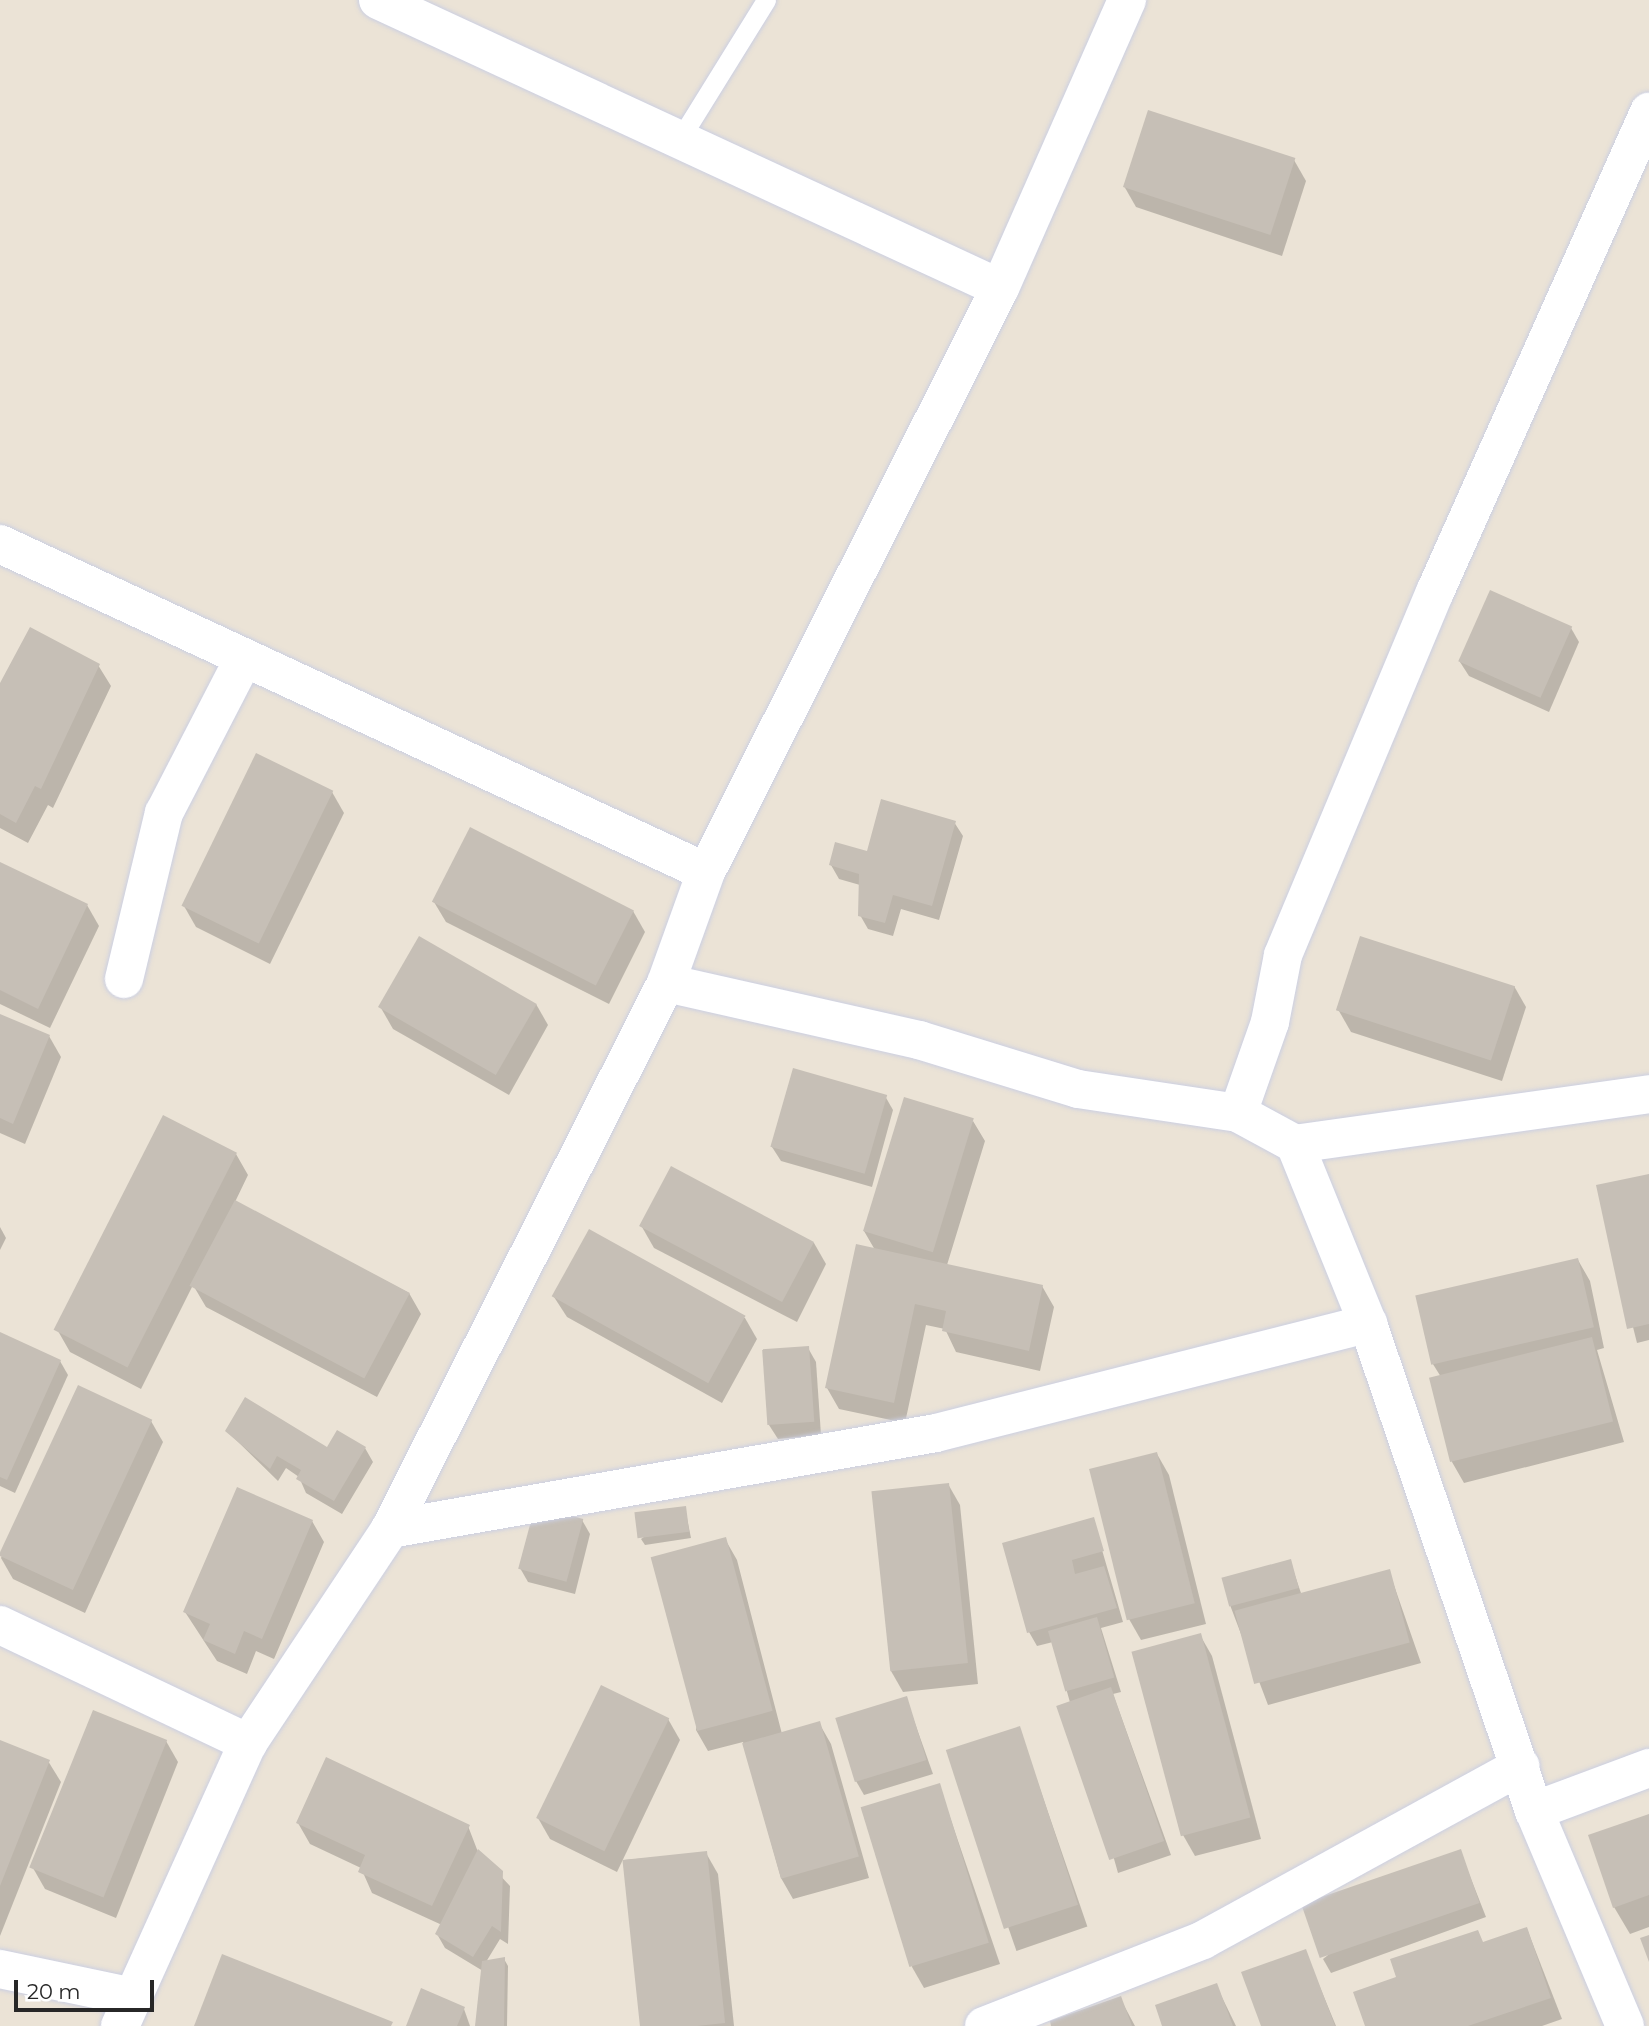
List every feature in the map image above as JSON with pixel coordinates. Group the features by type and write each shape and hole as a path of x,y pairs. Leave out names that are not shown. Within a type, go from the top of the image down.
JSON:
{"street":[{"path":"378,0 678,142 1000,288"},
{"path":"0,1969 127,2011 248,1744 390,1530 666,983 706,872 1000,288 1127,0"},
{"path":"1238,1113 1270,1022 1283,955 1435,592 1649,112"},
{"path":"0,544 706,872"},
{"path":"124,979 164,813 244,658"},
{"path":"666,983 919,1040 1078,1089 1238,1113 1295,1144 1649,1094"},
{"path":"1295,1144 1368,1324 1521,1766 1534,1811 1625,2026"},
{"path":"390,1530 936,1433 1368,1324"},
{"path":"0,1625 248,1744"},
{"path":"984,2026 1203,1940 1521,1766"},
{"path":"1534,1811 1649,1768"}],"lane":[{"path":"678,142 766,0"}],"building":[{"path":"1148,110 1295,158 1270,235 1123,187"},
{"path":"1490,590 1572,627 1540,698 1458,661"},
{"path":"30,627 100,664 41,789 35,786 16,823 0,814 0,683"},
{"path":"256,753 333,791 259,943 181,906"},
{"path":"881,799 956,821 932,906 893,895 885,923 858,916 859,874 829,865 835,842 867,851"},
{"path":"470,827 634,911 596,985 432,902"},
{"path":"0,862 88,904 38,1009 0,990"},
{"path":"419,936 537,1004 496,1075 378,1007"},
{"path":"1360,936 1515,986 1491,1061 1336,1010"},
{"path":"0,1014 50,1035 13,1124 0,1118"},
{"path":"793,1068 887,1095 865,1174 770,1147"},
{"path":"904,1097 974,1118 933,1252 863,1231"},
{"path":"163,1115 237,1153 128,1367 54,1330"},
{"path":"671,1166 814,1242 782,1302 639,1226"},
{"path":"1649,1174 1649,1324 1627,1329 1596,1185"},
{"path":"235,1200 410,1293 364,1379 189,1286"},
{"path":"589,1229 746,1316 708,1383 552,1296"},
{"path":"856,1244 1043,1285 1029,1351 942,1331 946,1311 915,1304 894,1403 825,1388"},
{"path":"1578,1258 1594,1327 1431,1365 1415,1296"},
{"path":"0,1332 61,1360 7,1480 0,1477"},
{"path":"1592,1337 1613,1421 1450,1462 1429,1378"},
{"path":"809,1346 814,1422 767,1425 762,1349"},
{"path":"78,1385 152,1420 73,1590 0,1556 0,1552"},
{"path":"245,1397 327,1447 337,1430 366,1447 334,1501 296,1479 301,1470 277,1456 270,1469 225,1431"},
{"path":"1157,1452 1195,1603 1127,1620 1089,1469"},
{"path":"949,1483 968,1663 890,1671 871,1491"},
{"path":"237,1487 313,1520 262,1639 244,1631 235,1654 203,1640 210,1624 183,1612"},
{"path":"535,1506 583,1519 566,1582 518,1569"},
{"path":"686,1506 689,1532 638,1538 634,1512"},
{"path":"1094,1517 1104,1551 1072,1560 1075,1574 1104,1566 1117,1608 1027,1633 1002,1543"},
{"path":"726,1537 773,1711 697,1731 651,1557"},
{"path":"1291,1559 1299,1588 1229,1607 1221,1578"},
{"path":"1390,1569 1410,1642 1254,1684 1234,1611"},
{"path":"1097,1617 1114,1678 1065,1692 1048,1631"},
{"path":"1201,1633 1250,1817 1181,1836 1131,1652"},
{"path":"601,1685 669,1718 604,1851 536,1818"},
{"path":"1111,1687 1164,1841 1109,1860 1056,1706"},
{"path":"907,1696 927,1760 855,1782 835,1718"},
{"path":"93,1710 167,1740 103,1898 29,1868"},
{"path":"820,1721 859,1857 781,1879 742,1743"},
{"path":"1020,1726 1078,1905 1004,1929 946,1750"},
{"path":"0,1740 50,1760 0,1886"},
{"path":"326,1757 470,1825 432,1906 358,1872 365,1855 296,1823"},
{"path":"940,1783 989,1943 909,1967 861,1807"},
{"path":"1649,1814 1649,1895 1613,1908 1588,1835"},
{"path":"478,1849 503,1871 501,1932 492,1926 473,1957 435,1934"},
{"path":"1461,1849 1480,1903 1320,1958 1301,1904"},
{"path":"707,1851 725,2023 640,2026 622,1860"},
{"path":"1527,1927 1551,1998 1468,2026 1365,2026 1353,1992 1396,1977 1390,1959 1478,1930 1483,1942"},
{"path":"1649,1935 1649,1962 1640,1938"},
{"path":"1306,1949 1335,2026 1261,2026 1241,1972"},
{"path":"222,1954 393,2022 391,2026 194,2026"},
{"path":"505,1957 504,2026 475,2026 482,1961"},
{"path":"1217,1983 1233,2026 1162,2026 1155,2005"},
{"path":"421,1988 465,2007 457,2026 406,2026"},
{"path":"1121,1996 1132,2026 1051,2026 1050,2021"}]}
